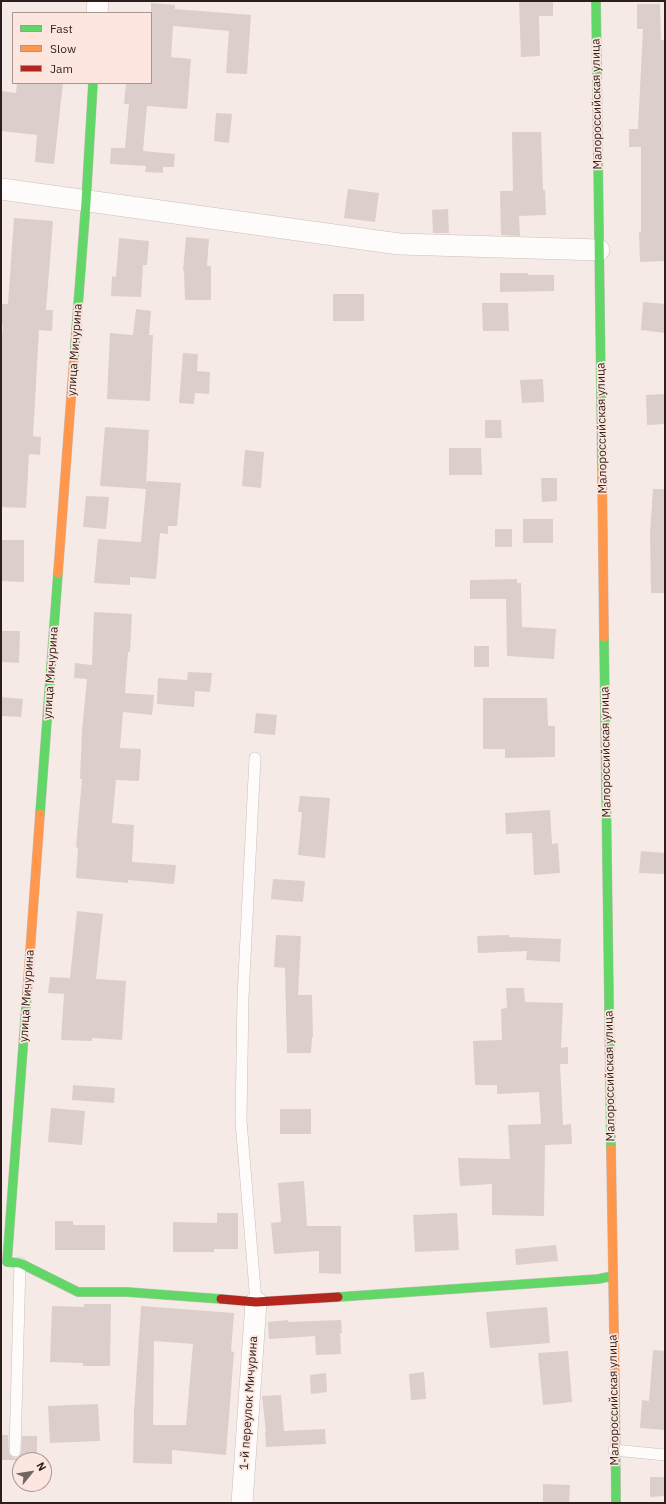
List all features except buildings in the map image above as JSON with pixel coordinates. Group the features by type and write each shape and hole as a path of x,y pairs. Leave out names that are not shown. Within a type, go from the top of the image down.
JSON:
{"street":[{"path":"97,12 98,1"},
{"name":"Малороссийская улица","path":"596,1 614,1450 616,1503"},
{"name":"улица Мичурина","path":"4,1262 86,202 93,84"},
{"path":"1,189 86,202 399,244 599,250"},
{"path":"4,1262 20,1263 78,1292 127,1292 256,1302 598,1279 613,1276"},
{"name":"1-й переулок Мичурина","path":"242,1503 256,1302"}],"lane":[{"path":"255,758 244,989 241,1121 256,1302"},
{"path":"15,1451 20,1263"},
{"path":"614,1450 665,1455"}],"traffic: fast":[{"path":"596,1 602,468"},
{"path":"74,358 86,202 93,84"},
{"path":"40,814 58,573"},
{"path":"604,637 611,1149"},
{"path":"27,994 7,1262 20,1263 78,1292 127,1292 221,1299"},
{"path":"338,1297 598,1279 613,1276"},
{"path":"615,1393 616,1503"}],"traffic: slow":[{"path":"58,573 74,358"},
{"path":"602,468 604,637"},
{"path":"27,994 40,814"},
{"path":"611,1149 615,1393"}],"traffic: jam":[{"path":"221,1299 256,1302 338,1297"}]}
